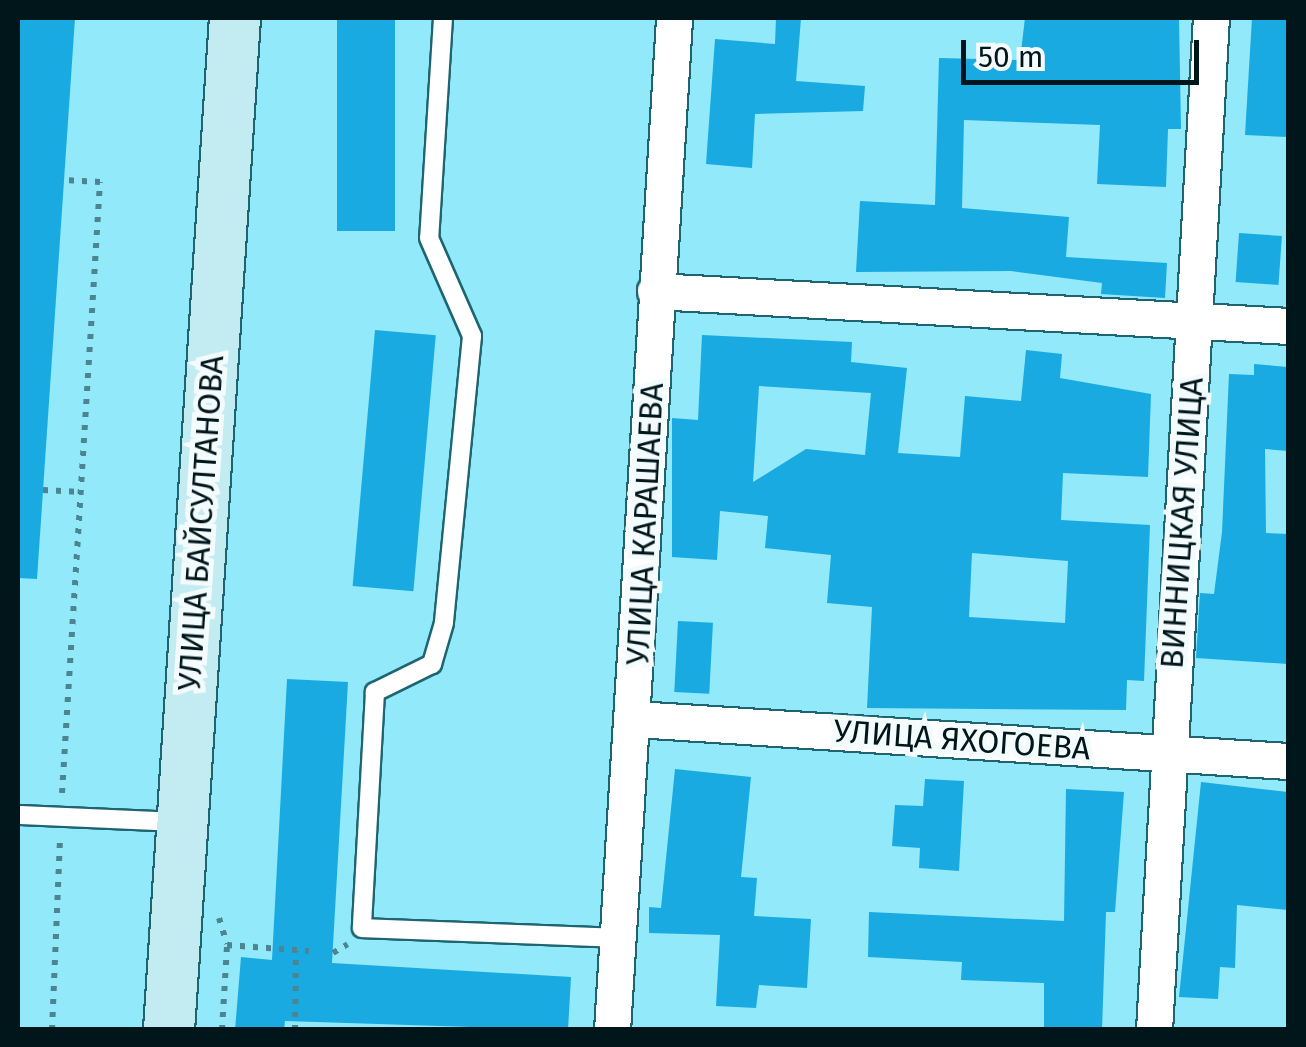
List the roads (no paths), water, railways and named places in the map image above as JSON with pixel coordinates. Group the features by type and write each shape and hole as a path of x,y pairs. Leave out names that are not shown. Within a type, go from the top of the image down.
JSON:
{"street":[{"name":"УЛИЦА БАЙСУЛТАНОВА","path":"170,1030 235,18"},
{"name":"УЛИЦА КАРАШАЕВА","path":"612,1030 636,719 655,291 674,18"},
{"name":"ВИННИЦКАЯ УЛИЦА","path":"1154,1030 1211,18"},
{"path":"655,291 1288,326"},
{"name":"УЛИЦА ЯХОГОЕВА","path":"636,719 1288,761"}],"lane":[{"path":"443,18 430,238 472,336 432,664 375,692 362,928 619,938"},
{"path":"18,815 182,822"}]}
